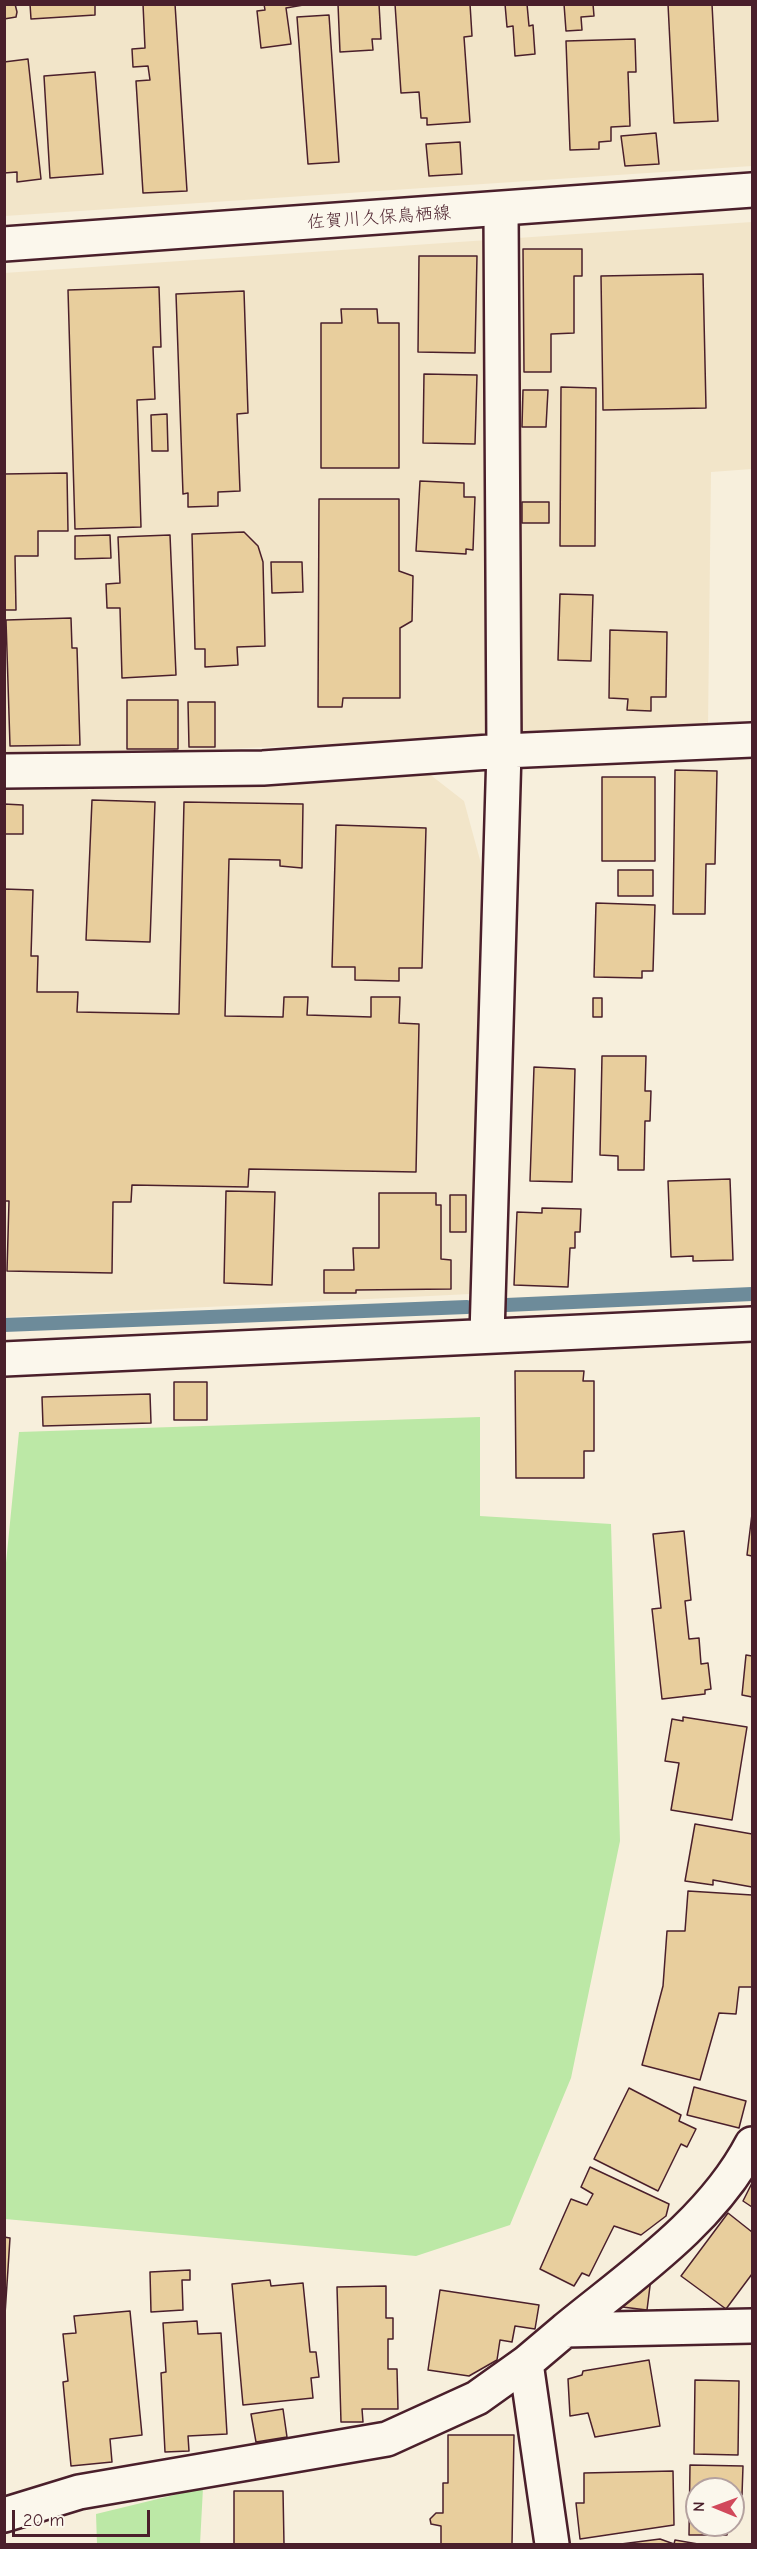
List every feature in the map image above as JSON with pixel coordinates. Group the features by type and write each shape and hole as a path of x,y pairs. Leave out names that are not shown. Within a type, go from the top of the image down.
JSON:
{"street":[{"name":"佐賀川久保鳥栖線","path":"4,244 501,210 753,190"},
{"path":"487,1335 504,751 501,210"},
{"path":"4,771 263,768 504,751 753,740"},
{"path":"4,1359 753,1324"},
{"path":"4,2515 79,2492 387,2439 477,2398 526,2363 684,2232 738,2172 753,2144"},
{"path":"565,2330 753,2326"},
{"path":"526,2363 552,2544"}],"shaded area":[{"path":"5,5 752,5 752,166 5,216"},
{"path":"752,222 752,469 711,472 708,727 5,759 4,273"},
{"path":"428,773 464,801 483,871 470,1294 5,1317 4,788 239,786"}],"green space":[{"path":"480,1417 480,1516 611,1524 620,1841 571,2078 510,2225 416,2256 5,2219 4,1583 19,1432"},
{"path":"203,2488 200,2544 97,2544 96,2514"}],"building":[{"path":"4,4 15,4 16,17 4,19"},
{"path":"30,4 95,4 95,15 31,19"},
{"path":"143,4 175,4 187,191 143,193 136,81 150,80 148,66 133,67 132,49 145,48"},
{"path":"264,4 309,4 286,8 291,44 261,48 257,11 265,10"},
{"path":"338,4 379,4 381,39 372,39 373,50 340,52"},
{"path":"395,4 470,4 472,36 464,37 470,122 427,125 427,118 421,118 419,92 401,93"},
{"path":"505,4 527,4 529,26 533,25 535,54 515,56 513,26 507,27"},
{"path":"564,4 593,4 594,16 581,17 582,30 566,31"},
{"path":"668,4 712,4 718,121 674,123"},
{"path":"329,15 339,162 308,164 297,17"},
{"path":"635,39 636,72 628,72 630,126 611,127 611,141 599,142 599,149 570,150 566,41"},
{"path":"28,59 41,179 17,182 17,172 4,173 4,62"},
{"path":"95,72 103,174 50,178 44,76"},
{"path":"656,133 659,164 625,166 621,136"},
{"path":"460,142 462,174 429,176 426,144"},
{"path":"523,249 582,249 582,276 574,276 574,333 551,334 551,372 524,372"},
{"path":"419,256 477,256 475,353 418,352"},
{"path":"703,274 706,408 603,410 601,276"},
{"path":"159,287 161,347 153,347 155,399 137,400 141,527 75,529 68,290"},
{"path":"244,291 248,413 237,414 240,491 218,492 218,506 188,507 188,493 183,494 176,294"},
{"path":"341,309 377,309 378,323 399,323 399,468 321,468 321,323 342,323"},
{"path":"424,374 477,375 475,444 423,443"},
{"path":"561,387 596,388 595,546 560,546"},
{"path":"523,390 548,390 546,427 522,427"},
{"path":"167,414 168,451 152,451 151,415"},
{"path":"67,473 68,531 38,531 38,556 15,556 16,610 4,610 4,474"},
{"path":"420,481 464,483 464,497 475,497 473,550 466,549 466,554 416,551"},
{"path":"319,499 399,499 399,571 413,576 412,621 400,628 400,698 343,698 342,707 318,707"},
{"path":"522,502 549,502 549,523 522,523"},
{"path":"244,532 258,546 263,562 265,646 237,647 238,665 205,667 205,649 195,649 192,534"},
{"path":"110,535 111,558 75,559 75,536"},
{"path":"170,535 176,675 122,678 120,608 107,608 106,584 120,583 118,537"},
{"path":"271,562 302,562 303,592 272,593"},
{"path":"560,594 593,595 591,661 558,660"},
{"path":"71,618 72,648 77,648 80,745 10,746 6,620"},
{"path":"610,630 667,632 666,697 651,697 651,711 627,710 628,699 609,698"},
{"path":"127,700 178,700 178,749 127,749"},
{"path":"188,702 215,702 215,747 189,747"},
{"path":"675,770 717,771 715,864 706,864 705,914 673,914"},
{"path":"602,777 655,777 655,861 602,861"},
{"path":"92,800 155,802 150,942 86,940"},
{"path":"184,802 303,804 302,868 280,866 280,860 229,859 225,1016 283,1017 284,997 308,997 307,1015 371,1017 371,997 400,997 399,1023 419,1024 416,1172 249,1169 248,1187 132,1185 131,1202 113,1202 112,1273 7,1271 9,1201 4,1201 4,889 33,890 31,956 38,956 37,992 78,992 77,1012 179,1014"},
{"path":"4,804 23,805 23,834 4,834"},
{"path":"336,825 426,828 422,968 399,968 399,981 355,980 355,967 332,967"},
{"path":"618,870 653,870 653,896 618,896"},
{"path":"596,903 655,905 653,971 642,971 642,978 594,977"},
{"path":"593,998 602,998 602,1017 593,1017"},
{"path":"602,1056 646,1056 645,1091 651,1091 650,1121 645,1121 644,1170 618,1170 618,1156 600,1155"},
{"path":"534,1067 575,1069 572,1182 530,1181"},
{"path":"730,1179 733,1260 693,1261 693,1256 671,1257 668,1181"},
{"path":"226,1191 275,1192 272,1285 224,1283"},
{"path":"379,1193 436,1193 436,1205 441,1205 441,1259 451,1260 451,1289 356,1290 356,1293 324,1293 324,1270 354,1270 353,1248 379,1248"},
{"path":"450,1195 466,1195 466,1232 450,1232"},
{"path":"542,1208 581,1209 580,1232 575,1232 575,1248 570,1248 568,1287 514,1285 517,1212 542,1213"},
{"path":"515,1371 584,1371 583,1381 594,1381 594,1451 584,1451 584,1478 516,1478"},
{"path":"174,1382 207,1382 207,1420 174,1420"},
{"path":"150,1394 151,1423 43,1426 42,1397"},
{"path":"752,1514 752,1556 747,1555"},
{"path":"684,1531 691,1600 685,1601 689,1639 699,1638 701,1664 708,1663 711,1689 705,1690 705,1694 662,1699 652,1609 661,1608 653,1534"},
{"path":"746,1655 752,1656 752,1697 742,1695"},
{"path":"683,1717 747,1727 732,1820 671,1810 679,1763 665,1761 672,1719 683,1721"},
{"path":"695,1824 752,1834 752,1887 713,1880 713,1885 685,1881"},
{"path":"688,1891 752,1895 752,1987 739,1987 736,2014 719,2013 700,2080 642,2065 663,1986 667,1931 685,1931"},
{"path":"694,2087 746,2101 739,2128 687,2115"},
{"path":"629,2088 681,2115 679,2121 696,2129 687,2147 681,2144 658,2191 594,2159"},
{"path":"590,2167 669,2204 666,2216 641,2235 614,2226 589,2276 582,2273 574,2286 540,2269 571,2199 587,2205 593,2194 581,2187"},
{"path":"752,2183 752,2207 743,2201"},
{"path":"728,2213 752,2232 752,2274 726,2309 681,2276"},
{"path":"4,2237 10,2238 4,2330"},
{"path":"190,2270 190,2280 182,2280 183,2310 151,2312 150,2272"},
{"path":"651,2278 647,2310 614,2306"},
{"path":"270,2280 271,2286 303,2283 310,2352 316,2352 319,2377 311,2378 313,2398 243,2405 232,2284"},
{"path":"386,2286 386,2318 393,2318 393,2339 388,2339 388,2369 397,2369 398,2409 362,2409 363,2422 341,2422 337,2287"},
{"path":"440,2290 539,2305 535,2329 515,2326 512,2342 500,2340 497,2360 469,2376 428,2370"},
{"path":"130,2311 142,2435 110,2439 112,2462 71,2466 63,2382 68,2381 63,2334 76,2333 74,2316"},
{"path":"197,2321 198,2334 221,2333 227,2434 188,2436 189,2451 165,2452 161,2373 166,2372 163,2323"},
{"path":"649,2360 660,2426 595,2437 588,2413 570,2416 568,2379 582,2375 583,2371"},
{"path":"695,2380 739,2381 738,2455 694,2454"},
{"path":"283,2409 287,2437 256,2442 251,2414"},
{"path":"448,2435 514,2435 512,2544 441,2544 441,2526 431,2524 430,2519 436,2513 443,2513 443,2483 448,2483"},
{"path":"690,2465 743,2466 743,2477 690,2477"},
{"path":"673,2471 674,2525 580,2539 576,2503 584,2503 584,2473"},
{"path":"234,2491 283,2491 284,2544 234,2544"},
{"path":"660,2539 674,2544 621,2544"},
{"path":"675,2540 698,2544 674,2544"}],"waterway":[{"path":"506,1305 752,1294"},
{"path":"4,1325 467,1307"}]}
